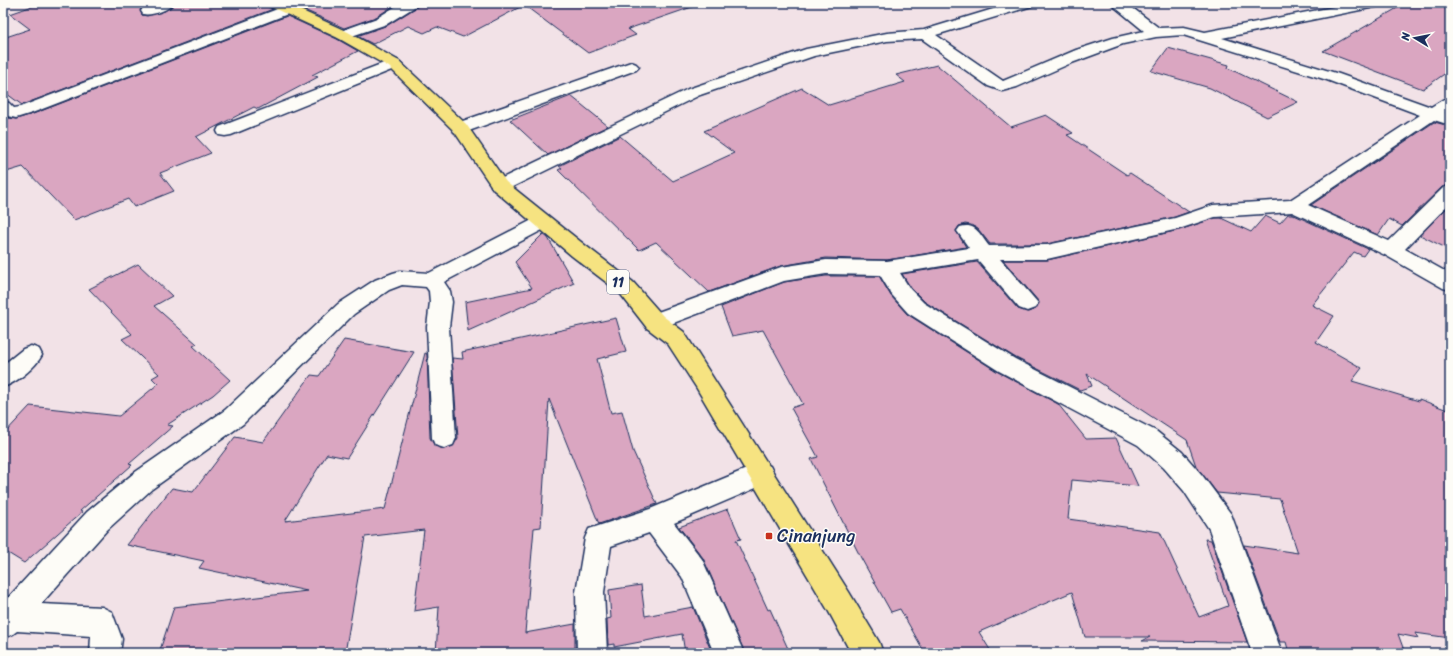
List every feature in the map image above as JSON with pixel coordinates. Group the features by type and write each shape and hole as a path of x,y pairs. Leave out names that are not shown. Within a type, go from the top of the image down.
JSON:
{"highway":[{"name":"11","path":"281,6 343,35 394,64 460,128 500,186 542,222 626,287 655,322 676,338 761,474 839,602 868,653"}],"street":[{"path":"148,11 167,3"},
{"path":"343,35 382,21 411,3"},
{"path":"500,186 694,92 811,52 887,37 924,34 1027,3"},
{"path":"1117,3 1156,33"},
{"path":"1205,37 1375,3"},
{"path":"3,106 9,112 16,113 26,110 281,6"},
{"path":"924,34 994,83 1002,86 1011,84 1081,52 1131,36 1184,31 1333,77 1450,120"},
{"path":"225,130 394,64"},
{"path":"460,128 631,66"},
{"path":"1297,206 1298,202 1450,102"},
{"path":"1392,250 1450,192"},
{"path":"655,322 781,274 826,267 887,268 983,253 1047,252 1180,222 1213,211 1297,206 1300,209 1392,250 1450,283"},
{"path":"6,618 96,521 144,481 234,417 346,309 371,291 388,282 400,278 432,280 542,222"},
{"path":"967,231 983,253 1027,303"},
{"path":"887,268 897,289 905,299 916,308 1007,365 1148,438 1173,460 1193,483 1221,523 1267,653"},
{"path":"432,280 439,291 441,302 438,327 444,438"},
{"path":"3,378 31,355"},
{"path":"592,653 590,592 599,538 655,519 761,474"},
{"path":"655,519 692,568 729,653"},
{"path":"6,618 102,622 107,639 105,653"}],"building":[{"path":"41,3 151,3 142,7 140,10 142,15 147,16 165,11 175,3 266,3 268,7 273,9 22,105 3,91 3,38 30,29 10,14"},
{"path":"289,3 398,3 376,17 344,28"},
{"path":"419,3 691,3 692,7 628,29 636,35 588,53 524,5 463,37 437,27 424,33 408,26 373,44 357,36 388,25 417,7"},
{"path":"1406,3 1450,3 1450,70 1423,89 1323,51"},
{"path":"287,16 337,39 358,51 312,75 318,77 258,109 254,107 196,137 211,153 160,173 174,191 134,207 128,199 74,220 23,167 3,173 3,120 8,118 16,119 33,114"},
{"path":"1168,48 1229,65 1228,68 1298,102 1267,117 1210,88 1151,71"},
{"path":"937,65 1011,127 1046,115 1073,133 1067,135 1127,175 1130,173 1189,212 1175,217 1047,244 990,244 978,229 971,225 965,224 959,226 956,231 966,247 887,260 826,258 781,266 709,292 656,242 639,250 558,170 562,168 559,166 620,136 673,181 734,153 704,131 802,88 829,105 905,82 896,75"},
{"path":"571,96 608,126 548,155 510,120"},
{"path":"1434,122 1450,126 1450,185 1442,187 1402,226 1389,219 1378,235 1311,205"},
{"path":"1450,205 1450,250 1420,235"},
{"path":"1288,214 1292,214 1368,249 1363,256 1354,252 1312,305 1334,316 1316,342 1362,368 1352,381 1419,401 1419,399 1450,411 1450,638 1415,633 1418,638 1398,634 1405,653 1289,653 1286,642 1280,642 1244,545 1298,553 1280,499 1217,493 1196,466 1187,440 1087,374 1092,386 1080,390 1016,358 925,302 911,288 902,274 977,262 1018,309 1028,312 1036,309 1039,302 1003,260 1047,260 1179,230 1215,218 1221,218 1251,232 1265,216 1280,223"},
{"path":"543,234 548,238 574,283 468,331 465,302 532,288 515,262"},
{"path":"138,264 172,296 154,306 197,344 193,346 230,380 213,395 167,425 173,426 129,464 132,465 80,511 82,512 24,563 3,550 3,435 30,406 119,416 158,384 152,378 159,374 122,339 132,334 89,289"},
{"path":"826,276 879,276 891,296 907,314 998,372 1058,404 1086,439 1116,438 1138,486 1072,480 1068,519 1160,532 1199,617 1228,606 1205,539 1211,540 1247,642 1142,641 1150,637 1085,637 1072,592 979,632 992,653 925,653 900,609 891,612 861,558 811,459 818,457 791,408 803,404 763,330 732,336 721,307 784,282"},
{"path":"616,318 626,352 597,359 611,413 622,411 633,451 657,504 599,524 549,399 541,527 534,528 525,633 575,624 575,651 563,653 436,653 439,607 414,611 424,530 365,537 345,653 159,653 174,607 307,591 199,568 204,561 127,545 172,488 193,492 235,437 263,442 311,375 319,376 344,340 414,352 347,458 327,454 285,521 385,509 425,353 427,354 430,438 435,446 444,449 453,446 458,438 452,358 463,359 462,352"},
{"path":"728,509 741,539 736,540 768,610 770,609 790,653 745,653 703,558 679,527"},
{"path":"641,585 645,616 693,607 712,653 685,653 682,634 614,647 614,644 608,645 607,619 611,618 609,590"}],"place":[{"name":"Cinanjung","path":"769,536"}]}
